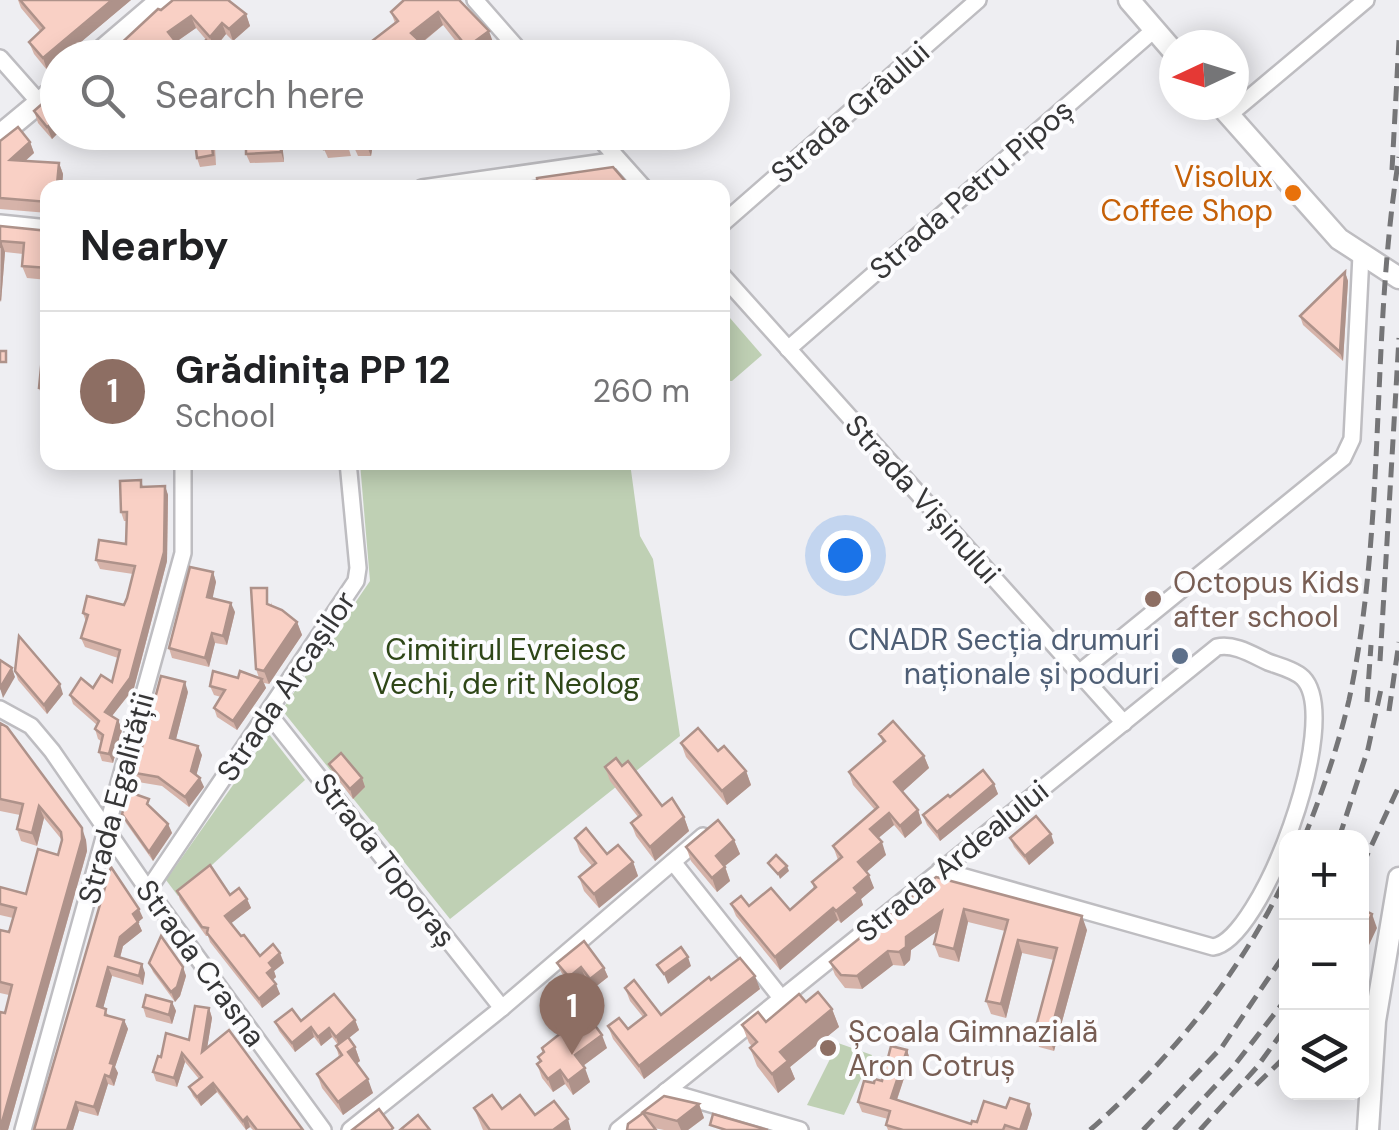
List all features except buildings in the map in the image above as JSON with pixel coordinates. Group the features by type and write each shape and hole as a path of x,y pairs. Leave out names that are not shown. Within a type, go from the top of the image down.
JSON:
{"street":[{"path":"113,40 161,0"},
{"name":"Strada Grâului","path":"730,217 978,0"},
{"path":"1128,0 1159,35"},
{"path":"1249,91 1366,0"},
{"path":"482,2 512,40"},
{"name":"Strada Petru Pipoș","path":"788,349 1154,29"},
{"path":"0,58 40,102 0,135"},
{"path":"1234,120 1339,239 1399,278"},
{"path":"609,150 637,180"},
{"path":"478,180 618,160"},
{"path":"0,223 40,227"},
{"path":"1080,672 1332,468 1349,448 1361,255"},
{"name":"Strada Vișinului","path":"730,284 1124,723"},
{"name":"Strada Egalității","path":"22,1130 183,553 183,470"},
{"name":"Strada Arcașilor","path":"148,890 356,582 349,470"},
{"name":"Strada Ardealului","path":"618,1130 940,870 1222,645 1298,675 1309,688 1316,728 1303,792 1274,865 1231,940 1213,947 940,870"},
{"name":"Strada Crasna","path":"0,708 41,737 323,1130"},
{"name":"Strada Toporaș","path":"268,713 502,1008"},
{"path":"350,1130 502,1008 706,834"},
{"path":"673,862 782,998"},
{"path":"1368,1130 1374,1020 1399,878"},
{"path":"666,1091 800,1130"}],"green space":[{"path":"730,318 762,355 730,381"},
{"name":"Cimitirul Evreiesc Vechi, de rit Neolog","path":"361,470 631,470 640,536 653,559 680,736 450,919 282,710 370,581"},
{"path":"269,734 305,780 178,896 166,880"},
{"path":"838,1043 872,1055 844,1115 807,1105"}],"railway":[{"path":"1392,170 1399,40"},
{"path":"1307,830 1340,735 1361,633 1374,497 1384,292 1399,157"},
{"path":"1380,661 1399,338"},
{"path":"1389,711 1399,642"},
{"path":"1367,702 1371,645"},
{"path":"1342,830 1368,749 1381,689"},
{"path":"1369,851 1399,786"},
{"path":"1090,1130 1148,1074 1201,1013 1247,947 1279,891"},
{"path":"1143,1130 1222,1047 1279,962"},
{"path":"1174,1130 1233,1067 1279,1008"},
{"path":"1200,1130 1279,1037"},
{"path":"1256,1085 1279,1063"}],"place":[{"name":"Visolux Coffee Shop","path":"1293,193"},
{"name":"Octopus Kids after school","path":"1153,599"},
{"name":"CNADR Secția drumuri naționale și poduri","path":"1180,656"},
{"name":"Școala Gimnazială Aron Cotruș","path":"828,1048"},
{"name":"Grădinița PP 12","path":"572,1055"}]}
